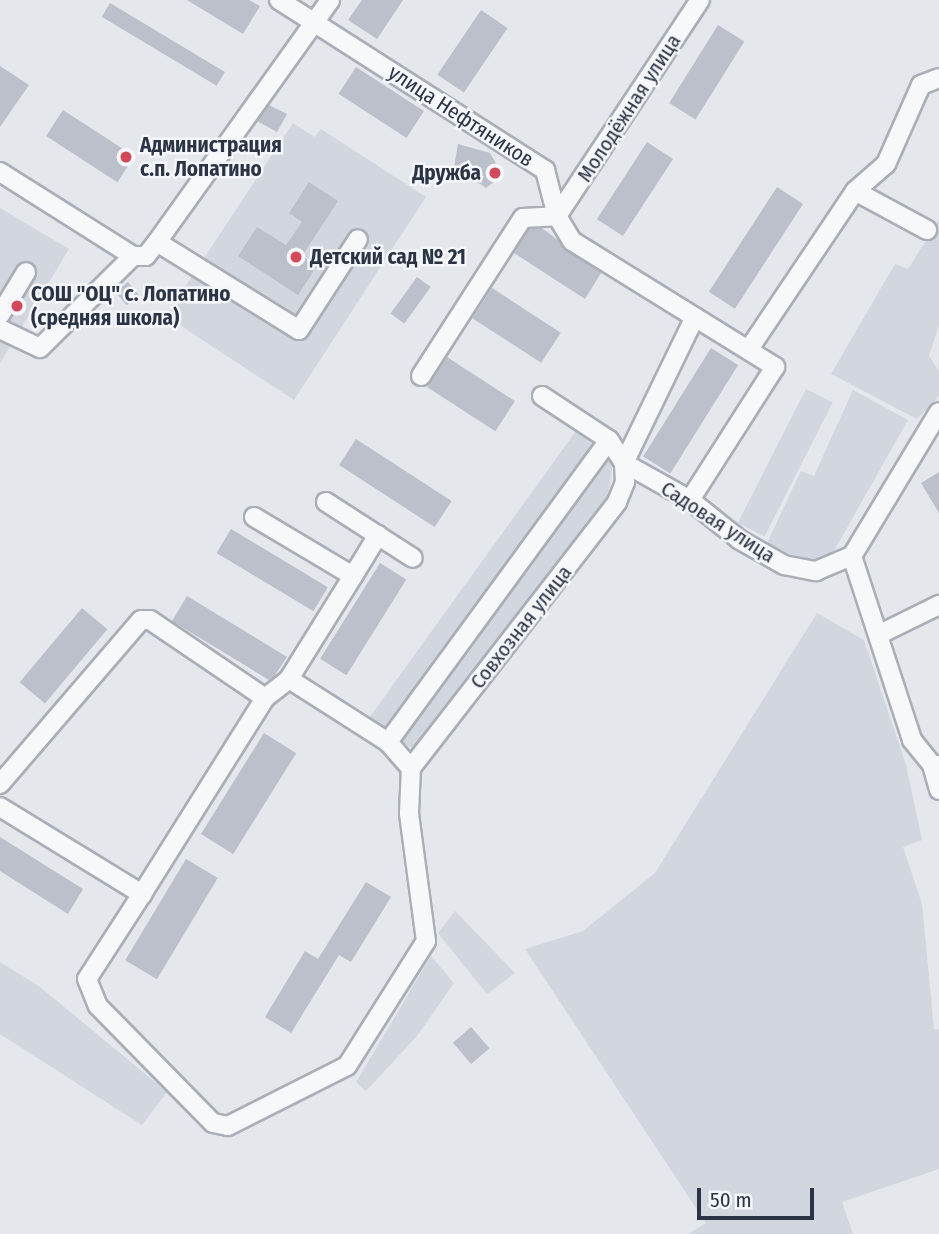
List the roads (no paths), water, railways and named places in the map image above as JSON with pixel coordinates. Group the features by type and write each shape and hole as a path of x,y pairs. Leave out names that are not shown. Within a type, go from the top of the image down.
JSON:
{"street":[{"name":"улица Нефтяников","path":"279,0 545,170 557,216 572,241 775,367 690,500"},
{"path":"0,172 133,257 146,257 330,0"},
{"name":"Молодёжная улица","path":"557,216 700,0"},
{"path":"749,349 855,191 886,164 921,85 939,78"},
{"path":"855,191 927,230"},
{"path":"421,376 523,218 557,216"},
{"path":"158,242 299,330 358,239"},
{"path":"0,329 40,348 133,257"},
{"path":"0,315 26,272"},
{"name":"Совхозная улица","path":"411,768 617,502 625,482 624,463 695,317"},
{"path":"542,397 609,440 624,463"},
{"path":"939,412 852,556 880,634 912,740 936,765 939,790"},
{"path":"388,742 609,440"},
{"name":"Садовая улица","path":"624,463 690,500 740,540 784,565 816,571 852,556"},
{"path":"326,502 413,558"},
{"path":"254,517 353,576"},
{"path":"289,679 388,742 411,768 409,813 426,941 347,1066 228,1126 213,1123 98,1006 87,979 265,698 289,679 378,535"},
{"path":"880,634 939,605"},
{"path":"0,785 141,620 149,620 265,698"},
{"path":"0,807 142,894"}],"place":[{"name":"Администрация с.п. Лопатино","path":"126,157"},
{"name":"Дружба","path":"495,173"},
{"name":"Детский сад № 21","path":"296,257"},
{"name":"СОШ \"ОЦ\" с. Лопатино (средняя школа)","path":"17,306"}]}
